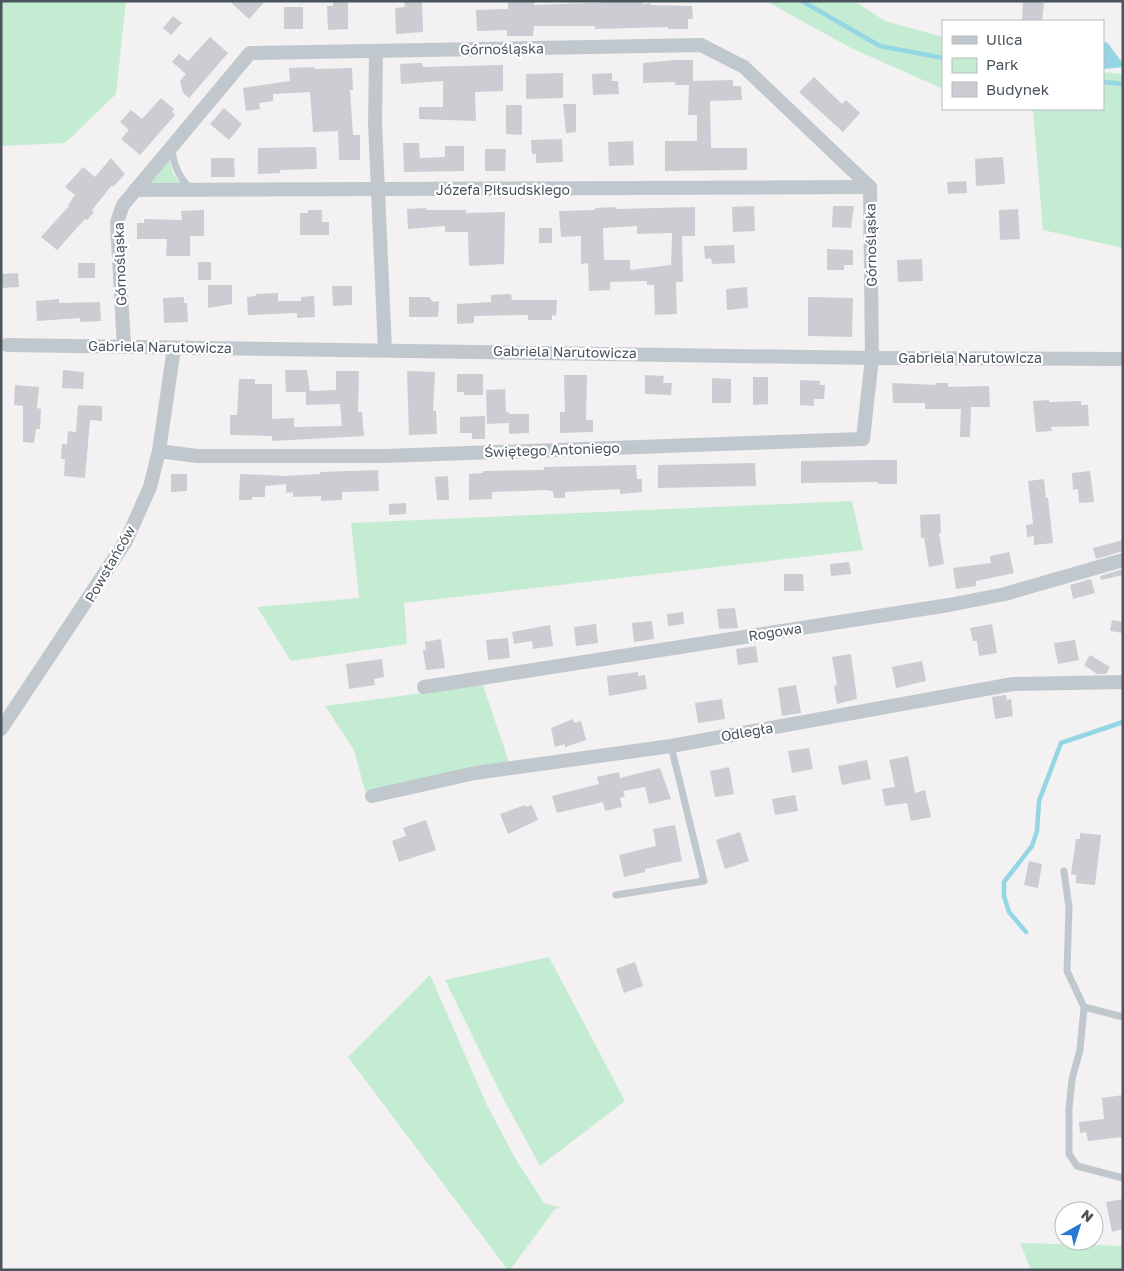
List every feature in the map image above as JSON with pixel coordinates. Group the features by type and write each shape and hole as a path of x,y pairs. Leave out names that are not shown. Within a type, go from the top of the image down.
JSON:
{"street":[{"name":"Górnośląska","path":"124,346 117,222 122,205 172,148 250,53 701,45 744,67 870,187 872,358"},
{"path":"376,52 375,123 385,350"},
{"name":"Józefa Piłsudskiego","path":"135,190 196,192 870,187"},
{"name":"Gabriela Narutowicza","path":"8,344 872,358 1123,359"},
{"name":"Powstańców","path":"1,730 126,541 150,486 159,451 174,348"},
{"name":"Świętego Antoniego","path":"159,451 197,456 386,456 863,439 872,358"},
{"name":"Rogowa","path":"424,687 949,605 1004,594 1123,560"},
{"name":"Odległa","path":"372,796 475,774 671,746 1012,684 1123,682"}],"lane":[{"path":"172,148 172,160 178,172 196,192"},
{"path":"616,895 704,881 671,746"},
{"path":"1064,871 1069,908 1067,971 1084,1007 1080,1050 1072,1079 1069,1109 1069,1154 1077,1166 1123,1178"},
{"path":"1084,1007 1123,1016"}],"green space":[{"path":"1,1 126,1 116,94 65,143 1,146"},
{"path":"766,1 854,1 885,21 942,37 942,89 851,48"},
{"path":"1104,72 1123,74 1123,248 1043,230 1033,111 1104,110"},
{"path":"169,159 173,174 182,185 145,187"},
{"path":"852,501 863,550 404,603 407,644 291,661 257,607 359,598 351,523"},
{"path":"483,685 509,762 365,791 354,750 325,706"},
{"path":"549,957 625,1101 540,1166 502,1096 445,980"},
{"path":"430,975 487,1105 515,1158 544,1203 561,1208 555,1209 510,1270 508,1270 348,1057"},
{"path":"1020,1243 1054,1244 1054,1251 1104,1251 1104,1245 1123,1246 1123,1270 1031,1270"}],"water":[{"path":"1107,42 1121,61 1123,60 1123,67 1104,68 1104,43"}],"building":[{"path":"229,1 265,1 249,19"},
{"path":"333,1 348,1 348,29 328,30 327,6 333,6"},
{"path":"404,1 422,1 423,32 396,34 395,8 405,7"},
{"path":"508,1 528,1 534,2 534,5 643,1 643,4 650,3 650,5 692,6 693,19 688,19 688,29 668,29 668,27 595,29 595,26 534,26 533,36 507,36 507,30 477,31 476,10 508,9"},
{"path":"1023,1 1044,3 1042,20 1022,20"},
{"path":"284,7 303,7 303,29 284,29"},
{"path":"173,16 182,23 171,35 163,28"},
{"path":"210,37 228,53 189,98 183,93 180,81 186,74 172,62 179,54 188,61"},
{"path":"693,60 693,81 733,80 733,86 741,86 742,100 710,101 711,148 747,148 747,170 665,171 665,141 697,141 697,115 688,115 689,85 675,85 675,82 643,83 643,63"},
{"path":"422,63 423,67 503,65 503,91 475,92 476,121 419,119 419,107 443,107 443,81 401,84 400,64"},
{"path":"314,67 314,69 352,68 353,90 350,90 353,135 360,135 360,160 339,160 338,131 313,132 310,92 273,94 273,101 259,103 260,109 246,111 243,88 290,81 289,68"},
{"path":"563,73 563,98 526,99 526,74"},
{"path":"612,73 612,81 618,81 619,94 593,95 592,74"},
{"path":"814,77 842,104 846,100 860,113 843,132 799,92"},
{"path":"161,98 174,109 172,112 175,115 140,155 121,139 129,130 120,122 131,110 142,119"},
{"path":"563,104 576,104 576,132 566,133"},
{"path":"506,105 522,105 522,135 506,134"},
{"path":"224,108 242,124 229,140 210,124"},
{"path":"562,139 563,162 536,163 536,154 532,154 531,140"},
{"path":"633,141 634,165 609,166 608,142"},
{"path":"403,143 419,143 420,158 445,157 445,146 464,146 464,171 404,172"},
{"path":"316,147 317,169 280,170 280,173 258,174 258,148"},
{"path":"485,149 506,149 505,171 485,171"},
{"path":"1003,157 1005,184 976,186 975,159"},
{"path":"111,158 125,174 113,187 112,185 92,210 94,212 87,220 85,219 57,250 41,237 69,206 75,195 65,187 83,167 95,177"},
{"path":"211,158 234,158 235,177 211,177"},
{"path":"966,181 967,193 948,194 947,182"},
{"path":"754,206 755,231 733,232 732,207"},
{"path":"833,206 854,206 851,228 832,227"},
{"path":"695,207 695,236 682,236 683,282 676,282 677,314 655,315 654,285 647,285 647,281 610,282 610,290 589,291 588,263 581,264 581,236 561,237 559,211 595,210 595,208","holes":["637,226 637,234 672,233 671,265 630,270 630,260 604,260 603,228"]},
{"path":"426,208 426,210 466,210 466,213 505,212 504,264 469,266 468,232 445,232 445,226 408,229 407,209"},
{"path":"1018,209 1020,239 1000,240 999,210"},
{"path":"204,210 204,236 190,236 190,256 166,256 167,239 137,239 137,223 144,223 144,219 182,220 181,211"},
{"path":"308,210 322,210 322,222 329,222 329,235 300,235 300,213 308,213"},
{"path":"539,228 552,228 552,243 539,243"},
{"path":"734,245 735,263 712,264 711,258 705,259 704,246"},
{"path":"827,249 853,250 853,265 844,265 844,270 827,270"},
{"path":"922,259 923,281 898,282 897,260"},
{"path":"198,262 211,262 211,280 198,280"},
{"path":"78,263 95,263 95,278 78,278"},
{"path":"18,273 19,287 1,288 1,274"},
{"path":"208,285 232,285 232,304 208,308"},
{"path":"332,286 352,286 352,305 333,306"},
{"path":"747,287 748,308 727,310 726,289"},
{"path":"278,293 278,301 301,301 301,297 314,296 315,317 297,318 297,313 248,315 247,297 256,296 256,294"},
{"path":"511,294 512,300 557,300 556,316 552,315 552,320 528,320 528,315 474,316 474,323 457,324 457,304 491,302 491,295"},
{"path":"184,297 184,303 187,303 188,322 164,323 163,298"},
{"path":"409,297 429,297 433,302 439,301 438,317 409,317"},
{"path":"808,297 853,298 852,337 808,336"},
{"path":"59,299 59,303 100,302 101,321 80,322 80,318 37,321 36,301"},
{"path":"63,370 84,372 83,389 62,388"},
{"path":"285,370 307,370 310,391 336,390 336,371 359,371 358,412 362,412 364,436 272,441 272,436 230,435 230,415 237,415 239,379 255,379 255,384 272,384 272,419 294,418 294,427 342,426 340,404 306,405 306,392 286,392"},
{"path":"407,371 435,372 433,411 436,411 437,434 409,435"},
{"path":"457,374 483,374 483,395 464,395 464,392 457,392"},
{"path":"564,375 587,375 586,420 593,420 593,432 560,433 560,412 565,412"},
{"path":"645,375 664,376 663,383 672,383 671,395 645,394"},
{"path":"753,377 768,377 768,404 753,405"},
{"path":"712,378 731,379 731,403 712,403"},
{"path":"800,380 820,381 820,385 825,385 824,399 814,399 814,406 800,405"},
{"path":"892,383 936,385 936,383 948,383 948,387 989,386 990,407 971,407 970,437 960,437 961,409 925,409 925,403 893,403"},
{"path":"15,385 39,387 37,408 41,409 40,429 36,429 34,443 23,442 23,406 14,405"},
{"path":"505,389 506,412 509,412 509,414 529,414 529,433 509,434 509,423 487,424 486,390"},
{"path":"1049,400 1049,402 1081,401 1081,405 1088,405 1089,426 1051,427 1052,431 1036,432 1033,401"},
{"path":"78,405 102,406 102,421 90,420 85,478 64,476 65,459 61,459 62,444 67,444 68,431 76,432"},
{"path":"485,416 485,439 472,439 472,433 460,433 460,417"},
{"path":"897,460 897,484 878,484 878,482 801,483 801,461"},
{"path":"755,463 756,486 658,488 658,465"},
{"path":"636,465 637,479 642,479 642,492 620,494 620,489 565,492 565,498 554,498 553,491 545,490 492,492 492,499 469,500 469,474 483,473 483,471 544,470 544,467"},
{"path":"378,470 379,491 342,492 342,500 321,501 321,496 293,497 293,492 286,493 286,484 265,486 265,497 239,500 240,474 285,476 320,474 320,472"},
{"path":"1090,471 1094,502 1079,503 1078,489 1073,490 1072,473"},
{"path":"171,474 187,474 187,491 171,492"},
{"path":"448,476 449,500 437,500 435,477"},
{"path":"1044,479 1053,543 1034,545 1034,536 1027,537 1026,525 1033,524 1028,481"},
{"path":"406,503 406,514 389,515 389,504"},
{"path":"940,514 941,533 939,533 944,564 929,567 924,538 921,538 920,515"},
{"path":"1123,540 1123,551 1096,559 1093,548"},
{"path":"1009,552 1014,573 976,581 976,586 956,589 953,568 991,563 990,556"},
{"path":"849,562 851,574 831,576 830,564"},
{"path":"1123,569 1123,575 1101,580 1100,576"},
{"path":"784,574 803,574 804,591 784,591"},
{"path":"1091,579 1095,593 1073,599 1070,585"},
{"path":"735,608 738,628 719,629 717,609"},
{"path":"683,612 684,624 668,626 667,614"},
{"path":"1112,620 1123,622 1123,633 1110,631"},
{"path":"652,621 654,639 634,642 632,623"},
{"path":"596,624 598,643 576,646 574,627"},
{"path":"992,624 997,653 979,656 977,641 973,641 970,628"},
{"path":"550,625 553,646 533,649 532,641 514,644 512,632"},
{"path":"508,638 510,658 488,660 486,640"},
{"path":"441,639 445,668 426,670 423,650 426,650 425,642"},
{"path":"1075,640 1079,660 1058,664 1054,643"},
{"path":"756,646 758,662 738,665 736,649"},
{"path":"851,654 857,699 837,704 834,686 837,685 832,657"},
{"path":"1090,655 1110,667 1106,674 1097,674 1084,665"},
{"path":"382,659 384,677 374,679 375,685 349,689 346,664"},
{"path":"922,661 926,681 896,688 892,667"},
{"path":"638,672 638,676 645,675 647,689 609,696 607,676"},
{"path":"796,685 801,713 782,716 778,688"},
{"path":"1006,695 1007,700 1011,699 1013,716 995,719 992,697"},
{"path":"722,699 725,719 698,723 695,703"},
{"path":"573,719 574,723 581,721 586,740 565,747 565,744 555,747 551,728"},
{"path":"809,748 813,769 792,773 788,751"},
{"path":"908,756 915,793 925,790 931,817 911,821 907,803 885,806 882,789 895,787 889,760"},
{"path":"867,760 871,779 842,785 838,766"},
{"path":"729,767 734,794 715,797 710,771"},
{"path":"660,768 671,799 649,804 645,787 623,791 625,796 620,798 622,807 605,811 603,802 557,813 552,796 599,784 597,777 619,772 620,778"},
{"path":"795,795 798,811 775,815 772,799"},
{"path":"525,805 526,807 532,805 538,820 508,834 500,814"},
{"path":"426,820 436,850 399,862 392,841 406,836 403,828"},
{"path":"675,825 682,861 645,869 645,872 624,877 619,855 656,846 653,829"},
{"path":"740,832 749,861 725,869 716,840"},
{"path":"1080,833 1101,835 1095,885 1076,883 1076,875 1071,874 1076,839 1080,839"},
{"path":"1029,861 1042,864 1038,888 1024,885"},
{"path":"635,962 643,986 624,993 616,969"},
{"path":"1123,1095 1123,1137 1088,1141 1086,1132 1080,1133 1079,1122 1104,1119 1102,1098"},
{"path":"1123,1199 1123,1229 1112,1232 1106,1202"}],"waterway":[{"path":"802,1 880,46 942,58"},
{"path":"1104,82 1123,84"},
{"path":"1026,932 1009,912 1004,896 1004,882 1032,846 1037,831 1039,801 1061,743 1123,722"}]}
